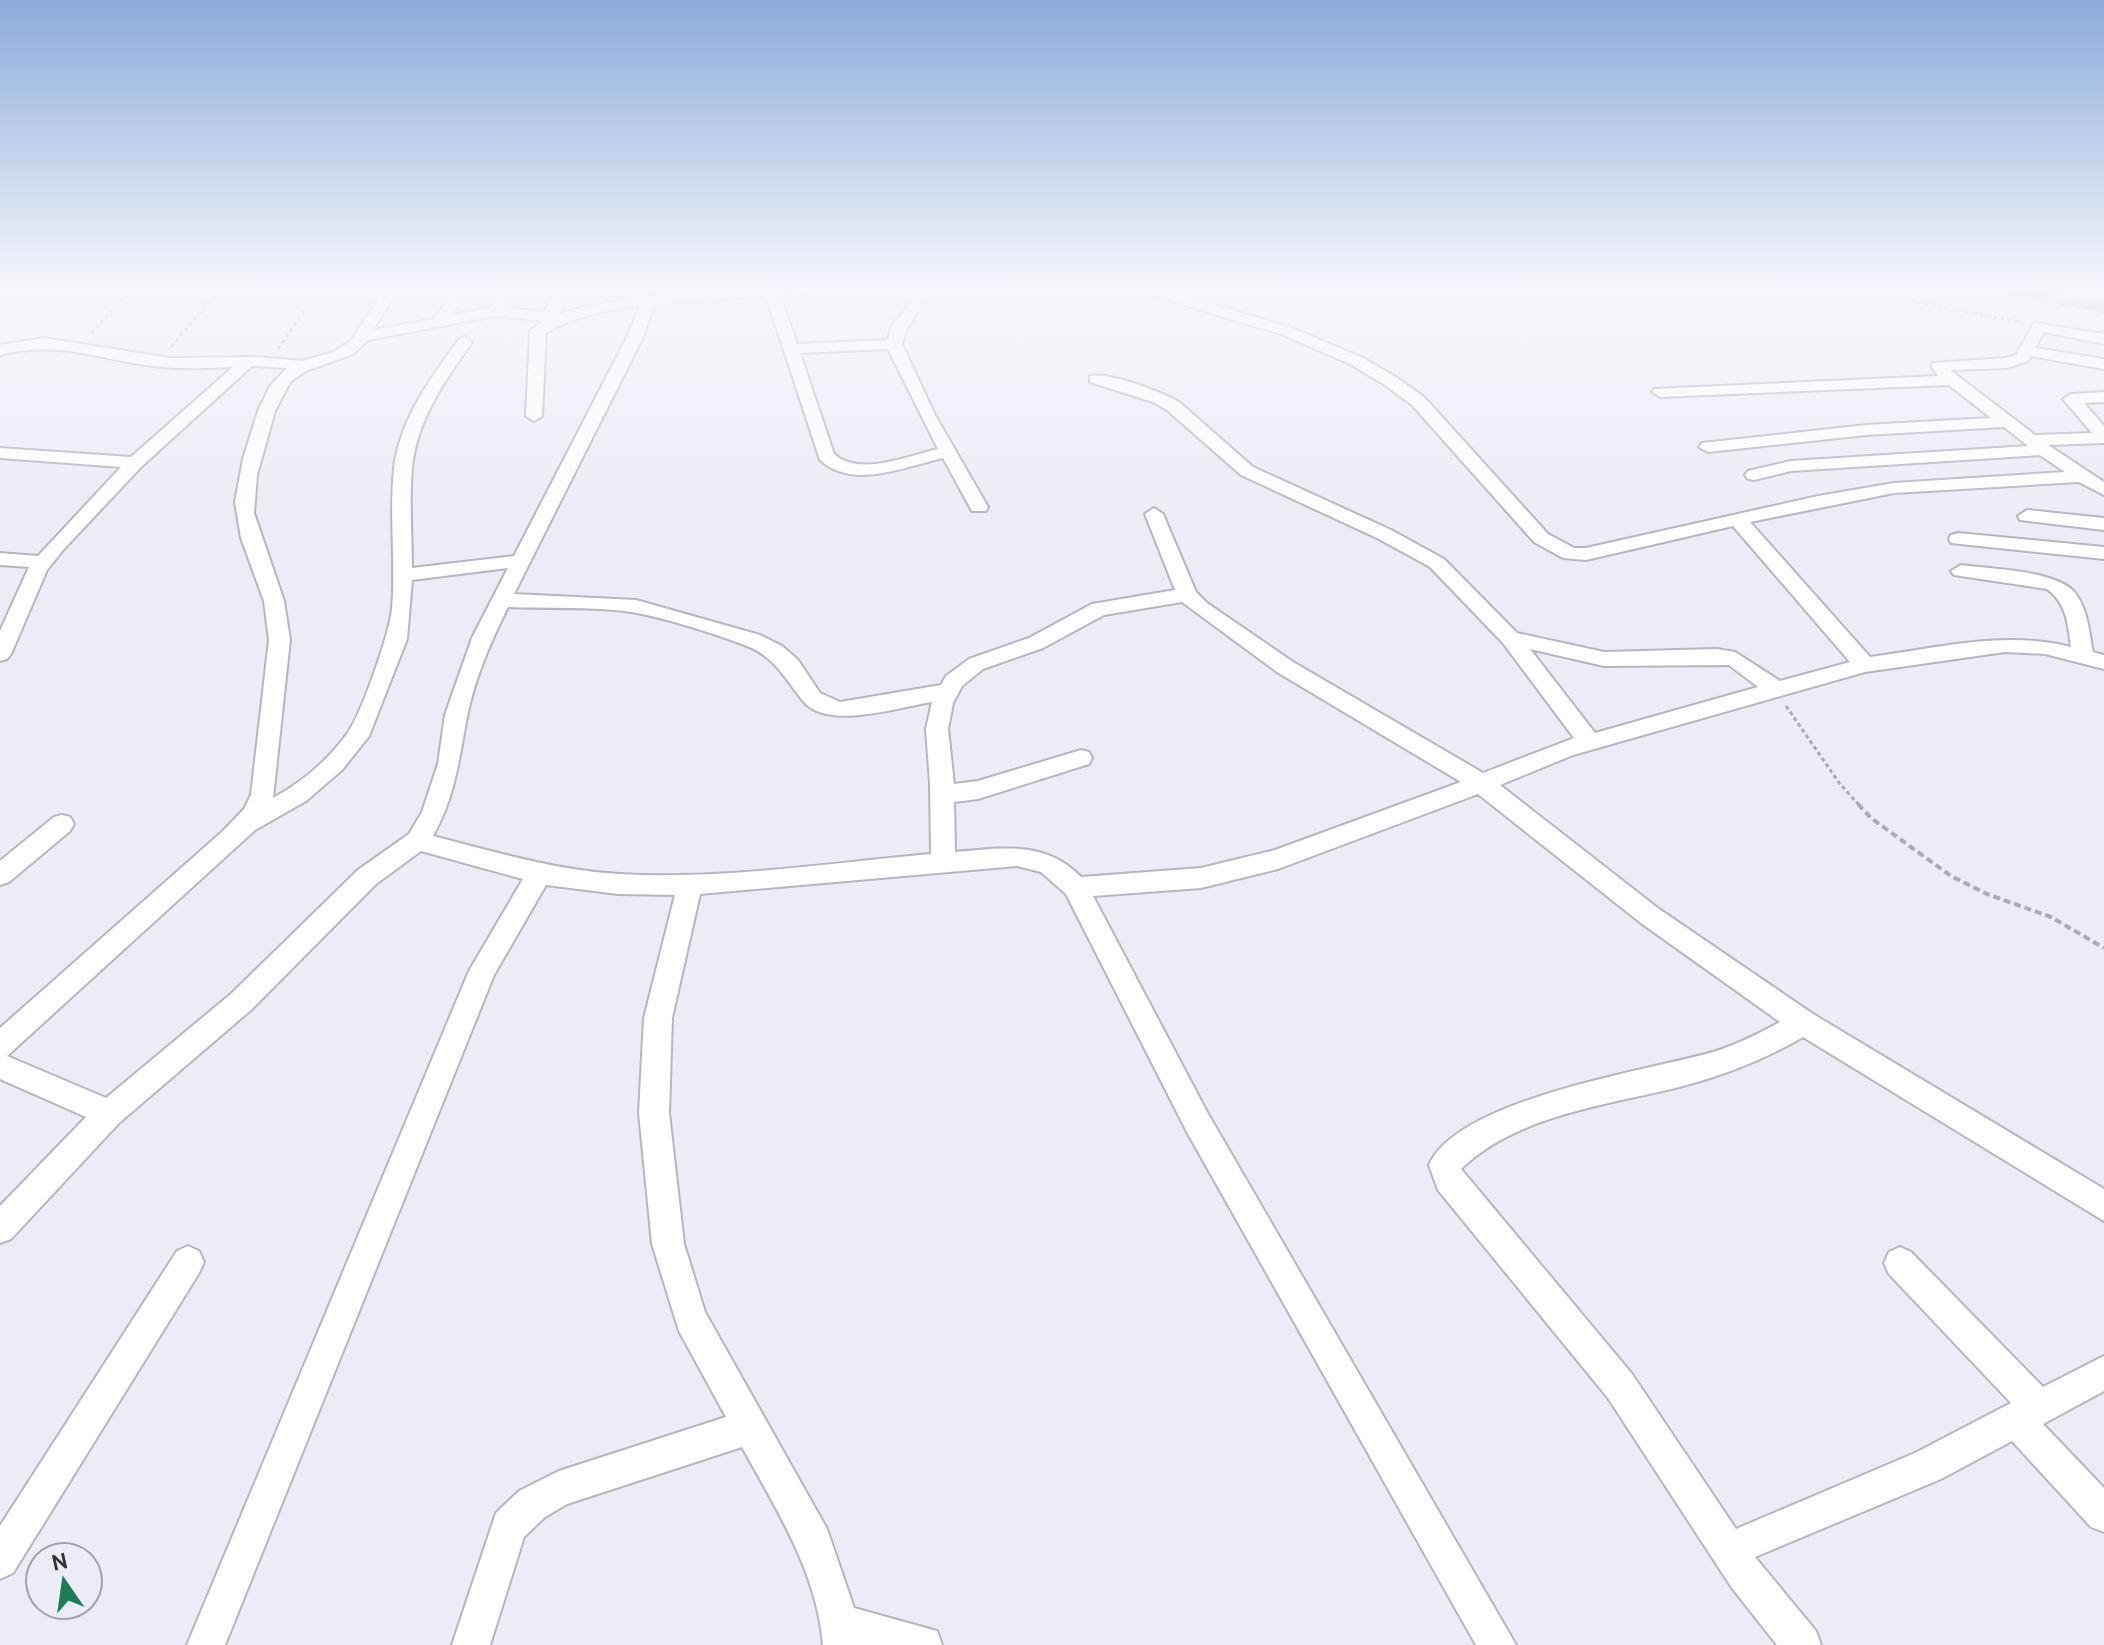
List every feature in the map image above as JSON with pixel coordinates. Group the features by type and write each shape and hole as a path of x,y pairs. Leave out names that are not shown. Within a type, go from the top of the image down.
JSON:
{"street":[{"path":"0,654 44,562 135,463 245,365"},
{"path":"299,365 306,366"},
{"path":"245,825 262,798 281,632 274,599 245,520 244,503 254,453 278,385 293,371 310,365"},
{"path":"0,1046 245,825 298,795 334,764 358,736 397,639 402,608 403,467 415,424 431,389 448,365"},
{"path":"534,416 536,365"},
{"path":"0,1228 109,1113 242,1001 367,877 418,841 434,813 449,764 456,715 482,638 621,365"},
{"path":"797,365 826,456 836,465 848,469 868,468 948,452"},
{"path":"904,365 979,507"},
{"path":"1362,365 1399,385 1418,401 1541,538 1570,554 1586,554 1894,488 2084,476"},
{"path":"1967,365 1939,366 1952,380 2006,422 2104,490"},
{"path":"1096,379 1159,398 1173,406 1247,471 1411,547 1437,563 1510,638 1590,743"},
{"path":"1660,392 1952,380"},
{"path":"2104,397 2071,399 2104,437"},
{"path":"1708,447 1866,430 2006,422"},
{"path":"1754,475 1791,466 2104,437"},
{"path":"0,453 135,463"},
{"path":"1154,514 1187,595 1200,608 1285,667 1479,782 1650,916 1803,1023 2104,1206"},
{"path":"2027,516 2104,524"},
{"path":"1738,520 1865,665"},
{"path":"1958,539 2104,553"},
{"path":"0,559 44,562"},
{"path":"403,575 519,561"},
{"path":"1961,571 2052,584 2061,588 2072,602 2094,659"},
{"path":"943,862 943,794 937,729 942,703 954,681 976,664 1036,643 1099,609 1187,595"},
{"path":"500,600 636,606 753,640 775,651 790,665 812,698 821,705 840,710 949,691"},
{"path":"1510,638 1604,659 1716,656 1735,659 1775,689"},
{"path":"1075,887 1152,884 1201,878 1278,859 1590,743 1865,665 2005,645 2045,647 2094,659"},
{"path":"943,794 978,790 1081,758"},
{"path":"0,875 62,824"},
{"path":"418,841 539,874 618,884 690,885 1017,856 1040,859 1056,867 1075,887 1197,1122 1497,1645"},
{"path":"206,1645 482,971 539,874"},
{"path":"690,885 658,1018 654,1113 668,1244 691,1319 814,1542 841,1634 923,1645"},
{"path":"1802,1645 1729,1550 1620,1386 1449,1180 1444,1165 1472,1141 1521,1117 1577,1098 1713,1065 1763,1047 1803,1023"},
{"path":"0,1066 109,1113"},
{"path":"0,1560 188,1262"},
{"path":"1900,1263 2028,1414 2104,1514"},
{"path":"1729,1550 1928,1466 2104,1373"},
{"path":"471,1645 509,1526 532,1504 559,1489 749,1427"}],"path":[{"path":"1775,689 1840,784 1871,818 1951,876 1987,894 2051,917 2104,948"}]}
